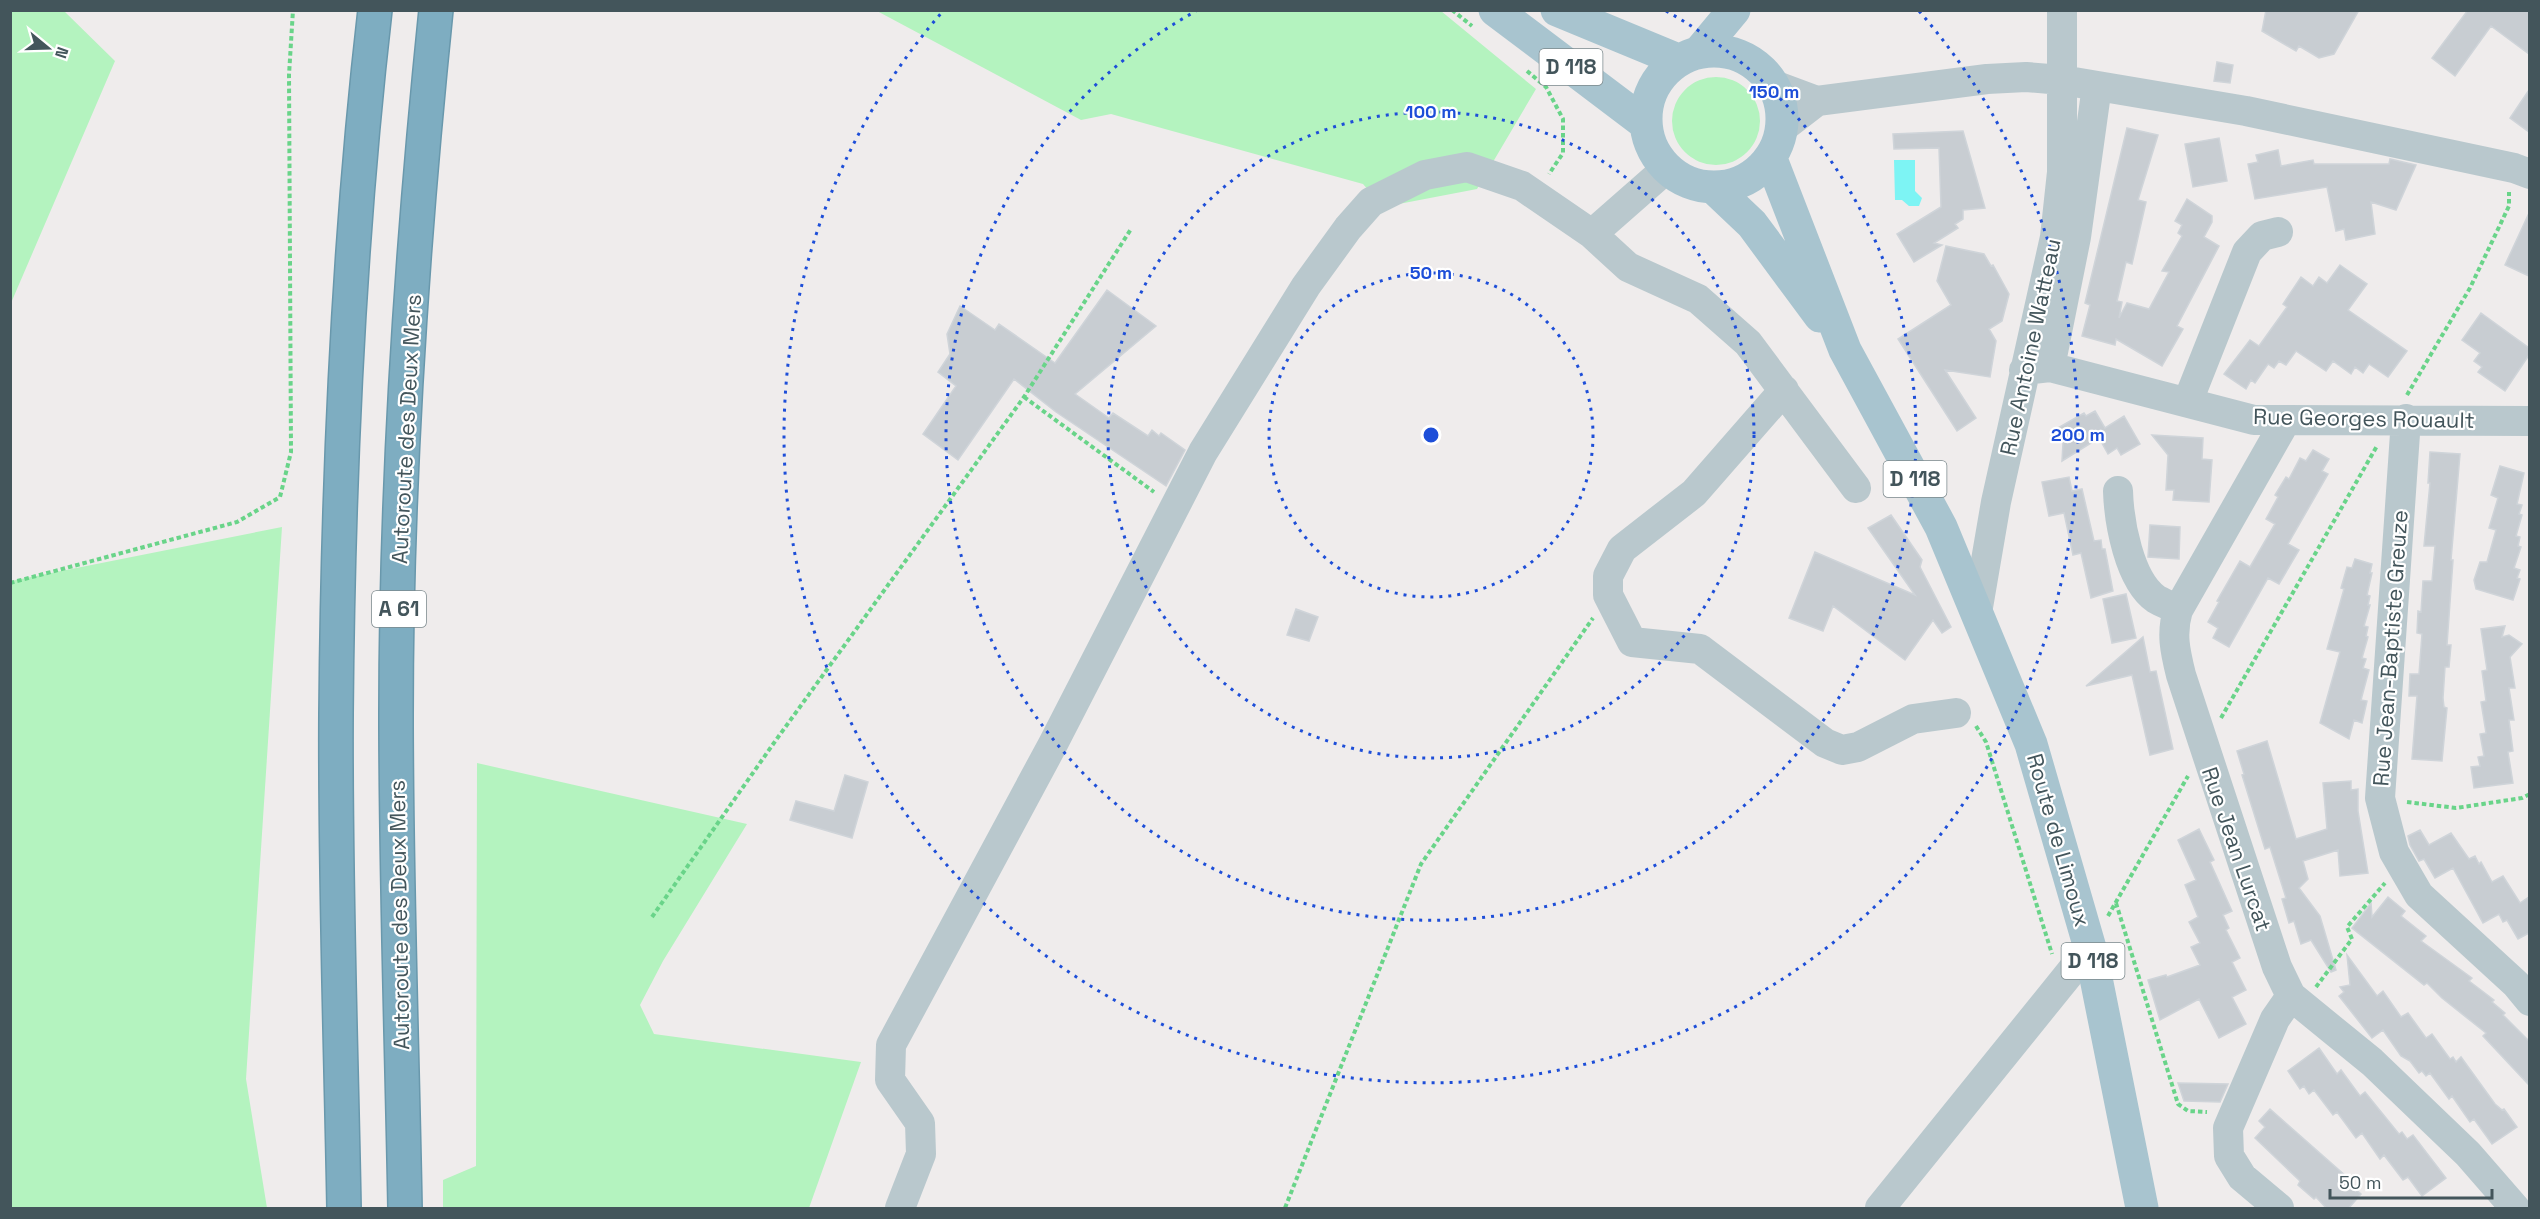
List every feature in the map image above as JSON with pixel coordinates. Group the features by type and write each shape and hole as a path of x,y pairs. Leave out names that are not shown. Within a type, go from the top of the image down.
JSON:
{"highway":[{"name":"A 61","path":"344,1209 336,737 342,490 352,274 375,10"},
{"name":"Autoroute des Deux Mers","path":"405,1209 396,713 401,494 411,290 436,10"}],"main road":[{"name":"D 118","path":"1557,10 1689,56"},
{"path":"1689,56 1726,51 1750,59 1765,72 1774,85 1783,107 1782,128 1770,159 1746,180 1714,188 1689,183 1666,169 1653,150 1646,124 1648,102 1659,78 1689,56 1735,10 1750,59"},
{"name":"D 118","path":"1487,21 1646,124"},
{"name":"D 118","path":"1770,159 1845,350 1941,527 1977,613"},
{"name":"D 118","path":"1714,188 1752,224 1845,350"},
{"name":"Route de Limoux","path":"1977,613 2021,719 2056,824 2090,948 2142,1209"}],"street":[{"name":"Rue Antoine Watteau","path":"2037,369 2062,172 2062,10"},
{"path":"1774,85 1817,101 1986,79 2026,77 2062,80 2246,111 2522,171"},
{"name":"Rue Antoine Watteau","path":"1977,613 1996,502 2076,237 2097,86"},
{"path":"1782,128 1817,101"},
{"path":"900,1209 921,1154 920,1123 890,1080 891,1046 1053,744 1203,452 1306,285 1348,228 1371,202 1425,175 1467,167 1522,186 1592,234 1628,267 1698,299 1749,343 1856,488"},
{"path":"1592,234 1666,169"},
{"path":"2188,401 2247,252 2262,236 2278,232"},
{"name":"Rue Georges Rouault","path":"2037,369 2188,401 2254,420 2285,422 2399,419 2529,421"},
{"path":"1784,390 1694,493 1622,549 1608,576 1608,595 1632,642 1700,649 1825,743 1842,750 1858,747 1913,719 1956,713"},
{"name":"Rue Jean-Baptiste Greuze","path":"2399,419 2380,798 2394,852 2419,895 2516,984 2529,1001"},
{"name":"Rue Jean Lurcat","path":"2285,422 2178,610 2173,627 2174,649 2204,749 2277,967 2297,1001 2372,1062 2468,1154 2515,1209"},
{"path":"2118,491 2119,520 2138,577 2155,598 2178,610"},
{"path":"1880,1209 2090,948"},
{"path":"2279,1209 2242,1177 2229,1156 2228,1128 2276,1019 2297,1001"}],"path":[{"path":"10,583 237,522 280,497 291,453 289,75 293,10"},
{"path":"1452,10 1487,21"},
{"path":"1521,66 1546,87 1563,119 1563,153 1536,195"},
{"path":"2090,948 2204,749 2399,419 2475,278 2509,206 2510,175 2522,171"},
{"path":"652,917 776,740 1024,397 1131,229"},
{"path":"1024,397 1174,507"},
{"path":"1285,1209 1421,864 1608,595"},
{"path":"1956,713 1974,724 1986,742 2062,984"},
{"path":"2380,798 2456,808 2523,798 2529,794"},
{"path":"2297,1001 2352,939 2347,927 2401,865"},
{"path":"2115,902 2178,1104 2188,1111 2234,1114"}],"green space":[{"path":"10,11 64,11 115,61 11,303"},
{"path":"877,11 1441,11 1536,89 1477,189 1383,207 1363,184 1111,114 1081,120"},
{"path":"1716,77 1741,84 1753,96 1760,121 1753,146 1741,158 1716,165 1691,158 1679,146 1672,121 1679,96 1691,84"},
{"path":"282,527 246,1079 267,1208 11,1208 11,581"},
{"path":"477,763 747,824 663,961 640,1005 654,1034 861,1062 809,1208 443,1208 443,1180 476,1166"}],"water":[{"path":"1894,160 1915,160 1915,191 1922,198 1919,206 1909,206 1902,200 1895,200"}],"building":[{"path":"2266,10 2359,10 2334,54 2319,58 2299,46 2296,51 2262,31"},
{"path":"2468,10 2529,10 2529,54 2491,26 2455,76 2432,58"},
{"path":"2217,62 2233,65 2230,83 2214,81"},
{"path":"2529,90 2529,132 2510,118"},
{"path":"2127,128 2158,135 2138,200 2146,202 2132,264 2126,262 2117,301 2122,302 2119,318 2127,303 2149,309 2169,272 2162,271 2182,236 2178,233 2182,225 2175,221 2187,199 2212,216 2212,222 2204,237 2219,246 2177,326 2183,329 2162,366 2116,339 2115,345 2082,336 2090,305 2085,303"},
{"path":"1963,131 1985,208 1963,210 1963,219 1955,224 1958,228 1934,243 1942,245 1914,262 1897,234 1941,207 1939,148 1894,149 1893,134"},
{"path":"2219,138 2227,181 2193,187 2185,144"},
{"path":"2278,150 2281,166 2313,160 2314,164 2389,164 2390,159 2416,165 2396,210 2371,202 2375,234 2346,240 2344,229 2336,231 2327,187 2255,199 2248,164 2258,162 2256,155"},
{"path":"2529,213 2529,276 2505,265"},
{"path":"1946,246 1984,254 1991,266 1993,265 2009,294 2002,321 1989,329 1996,341 1990,377 1945,370 1976,418 1957,431 1898,339 1951,305 1937,281"},
{"path":"2340,265 2367,284 2348,310 2407,351 2388,377 2369,364 2363,373 2355,367 2351,374 2333,361 2326,371 2296,351 2286,365 2279,361 2274,368 2268,364 2255,383 2251,380 2246,389 2224,374 2250,340 2259,346 2287,307 2283,304 2301,277 2313,286 2319,277 2327,283"},
{"path":"1107,290 1156,326 1075,394 1109,418 1113,413 1148,436 1152,430 1159,436 1161,433 1185,450 1166,486 1056,412 1014,379 958,460 923,434 956,386 938,372 950,354 947,334 960,306 995,330 999,324 1055,363"},
{"path":"2481,313 2529,348 2529,355 2505,391 2478,372 2482,367 2474,361 2480,353 2462,340"},
{"path":"2095,411 2105,428 2124,416 2140,444 2121,455 2117,448 2108,454 2099,438 2062,461 2063,443 2056,429 2084,413 2086,416"},
{"path":"2152,435 2203,438 2202,459 2212,460 2209,502 2173,500 2174,490 2166,490 2168,455"},
{"path":"2313,450 2329,459 2322,471 2328,474 2288,544 2299,550 2279,584 2268,578 2229,647 2213,638 2218,628 2208,622 2240,561 2250,567 2275,524 2266,519 2278,497 2275,495 2286,477 2289,479 2300,458 2306,461"},
{"path":"2430,452 2460,454 2451,560 2453,560 2447,645 2451,645 2449,667 2445,667 2443,698 2444,707 2447,708 2442,761 2412,759 2417,696 2409,696 2410,674 2419,674 2422,634 2417,633 2423,581 2432,581 2435,546 2424,546 2430,483 2428,483"},
{"path":"2500,466 2524,473 2517,504 2522,505 2519,514 2522,515 2516,536 2520,537 2518,546 2521,547 2514,568 2520,570 2517,578 2520,579 2513,600 2476,589 2474,580 2480,562 2487,562 2496,530 2489,528 2498,498 2491,495"},
{"path":"2069,477 2072,491 2082,489 2094,541 2101,540 2102,549 2105,549 2113,591 2091,598 2081,553 2073,555 2064,513 2049,516 2042,482"},
{"path":"1891,515 1922,560 1920,567 1951,627 1942,633 1933,620 1905,660 1833,606 1823,631 1789,618 1815,552 1915,595 1868,528"},
{"path":"2150,525 2180,527 2179,559 2148,557"},
{"path":"2355,559 2372,564 2367,595 2370,596 2368,605 2370,605 2364,626 2368,627 2366,636 2368,637 2362,658 2366,659 2363,668 2369,670 2361,700 2367,701 2362,723 2354,720 2349,739 2320,723 2340,652 2327,649 2344,589 2341,588 2347,567 2352,568"},
{"path":"2126,594 2136,638 2112,643 2103,599"},
{"path":"1296,609 1318,617 1309,641 1287,635"},
{"path":"2505,626 2502,637 2509,635 2522,644 2510,657 2515,688 2509,688 2514,720 2509,720 2513,751 2508,752 2513,783 2474,788 2471,767 2480,766 2478,757 2484,756 2480,734 2486,733 2481,702 2486,701 2482,671 2487,670 2481,629"},
{"path":"2143,637 2150,672 2156,671 2173,749 2150,755 2132,675 2086,686"},
{"path":"2267,741 2296,839 2327,829 2323,783 2351,781 2351,790 2358,789 2358,811 2368,873 2340,876 2338,850 2303,861 2308,879 2299,888 2320,916 2336,970 2331,972 2311,940 2301,944 2294,921 2289,923 2282,899 2286,898 2270,847 2265,849 2242,775 2244,774 2237,751"},
{"path":"845,775 868,782 852,838 790,820 796,801 834,811"},
{"path":"2199,829 2214,860 2210,862 2232,911 2223,915 2229,928 2226,930 2240,958 2232,962 2246,990 2232,997 2246,1024 2219,1038 2199,999 2160,1020 2148,980 2166,975 2167,977 2200,965 2191,947 2200,943 2189,922 2198,917 2185,885 2196,880 2178,840"},
{"path":"2420,830 2429,845 2451,833 2469,859 2475,856 2479,864 2481,862 2492,882 2503,876 2520,903 2529,897 2529,933 2518,939 2507,920 2503,922 2499,914 2483,923 2453,868 2435,878 2424,859 2419,861 2410,845 2408,836"},
{"path":"2388,897 2405,911 2401,916 2426,936 2421,941 2472,978 2469,981 2494,1000 2492,1002 2505,1013 2503,1015 2529,1041 2529,1085 2483,1036 2486,1033 2427,983 2424,985 2352,928 2371,903 2372,917"},
{"path":"2347,955 2377,996 2383,991 2401,1017 2408,1013 2426,1038 2432,1034 2450,1059 2453,1057 2456,1062 2461,1057 2495,1104 2502,1110 2504,1109 2517,1127 2492,1144 2474,1119 2470,1122 2452,1096 2449,1099 2430,1073 2426,1076 2422,1071 2419,1073 2410,1061 2401,1056 2383,1030 2372,1038 2339,996 2344,992 2340,987 2350,985"},
{"path":"2319,1048 2337,1074 2341,1070 2360,1096 2365,1092 2399,1134 2402,1132 2407,1139 2413,1135 2446,1178 2422,1196 2408,1177 2403,1180 2384,1155 2380,1159 2362,1133 2356,1138 2337,1112 2333,1115 2314,1090 2309,1094 2304,1086 2300,1089 2288,1071"},
{"path":"2178,1083 2228,1084 2220,1102 2184,1101"},
{"path":"2270,1109 2347,1177 2345,1179 2361,1194 2348,1209 2327,1209 2316,1197 2314,1199 2298,1185 2300,1181 2255,1138 2265,1127 2259,1121"}]}
